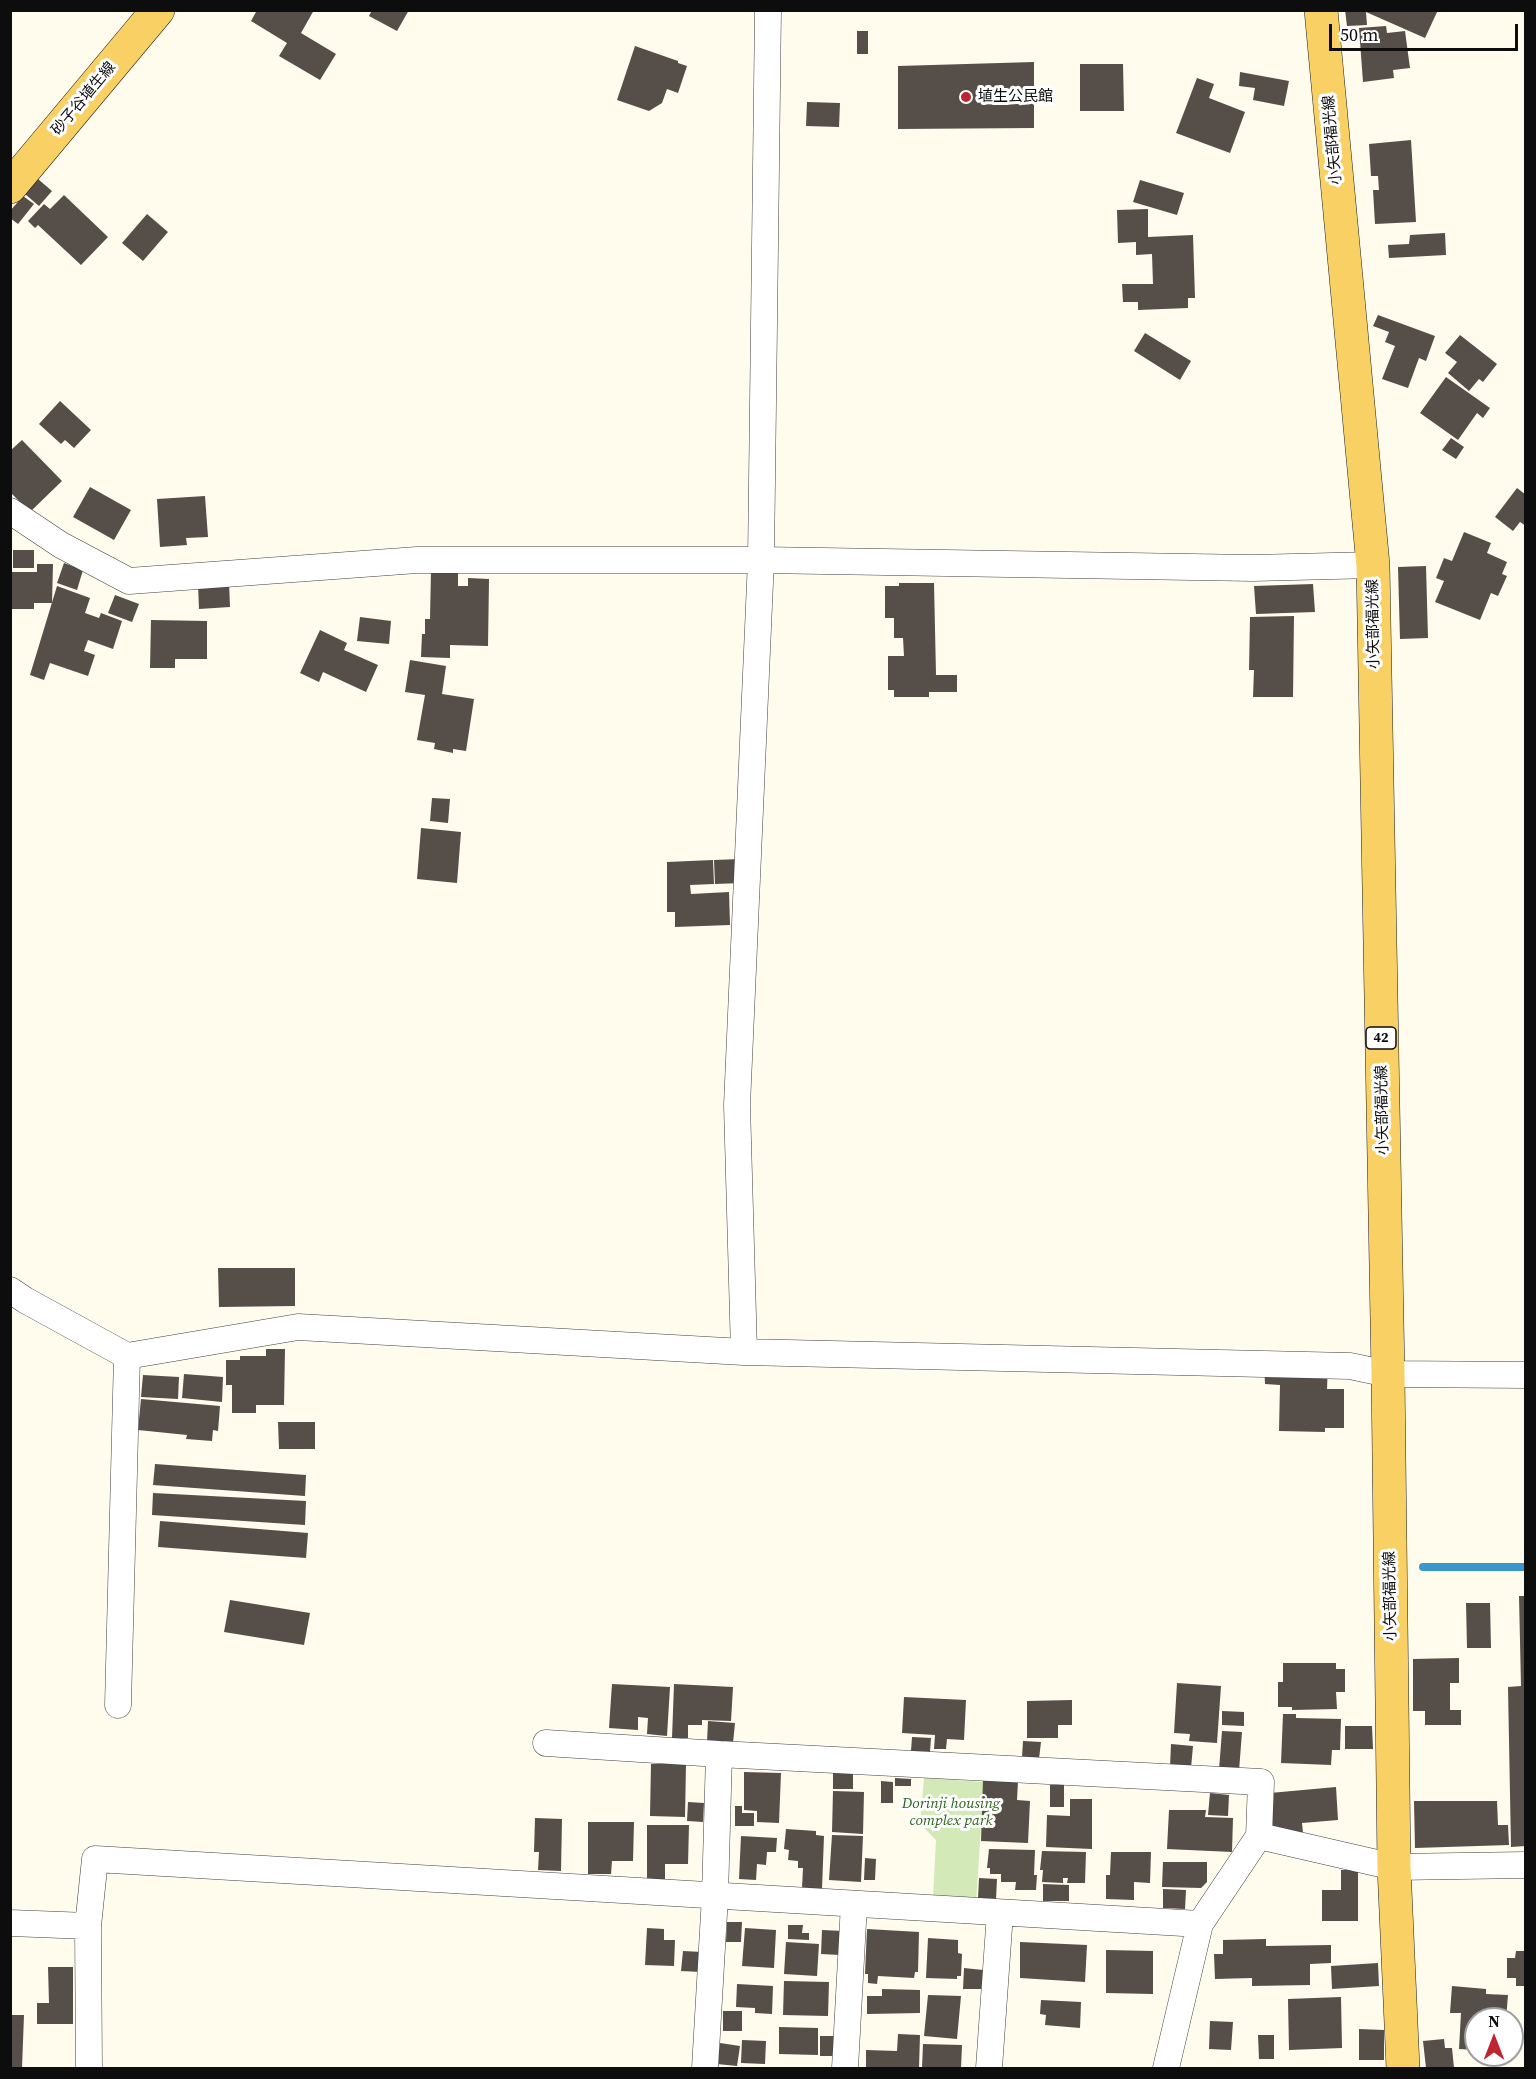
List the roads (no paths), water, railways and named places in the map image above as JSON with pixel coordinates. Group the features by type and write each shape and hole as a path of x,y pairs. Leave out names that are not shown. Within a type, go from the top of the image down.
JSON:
{"main road":[{"name":"砂子谷埴生線","path":"10,187 158,10"},
{"name":"小矢部福光線","path":"1321,10 1373,565 1388,1374 1394,1867 1403,2068"}],"street":[{"path":"744,1352 737,1105 761,560 768,10"},
{"path":"10,511 61,545 129,581 417,560 761,560 1253,568 1373,565"},
{"path":"10,1290 127,1356 298,1327 744,1352 1350,1366 1388,1374 1526,1375"},
{"path":"118,1705 127,1356"},
{"path":"546,1743 1261,1782 1258,1836 1200,1924 1166,2068"},
{"path":"705,2068 715,1896 719,1754"},
{"path":"1258,1836 1394,1867 1526,1865"},
{"path":"89,2068 88,1926 95,1859 1200,1924"},
{"path":"845,2068 854,1904"},
{"path":"989,2068 1000,1913"},
{"path":"10,1923 88,1926"}],"waterway":[{"path":"1423,1567 1526,1567"}],"place":[{"name":"埴生公民館","path":"966,97"}],"park label":[{"name":"Dorinji housing complex park","path":"951,1812"}]}
